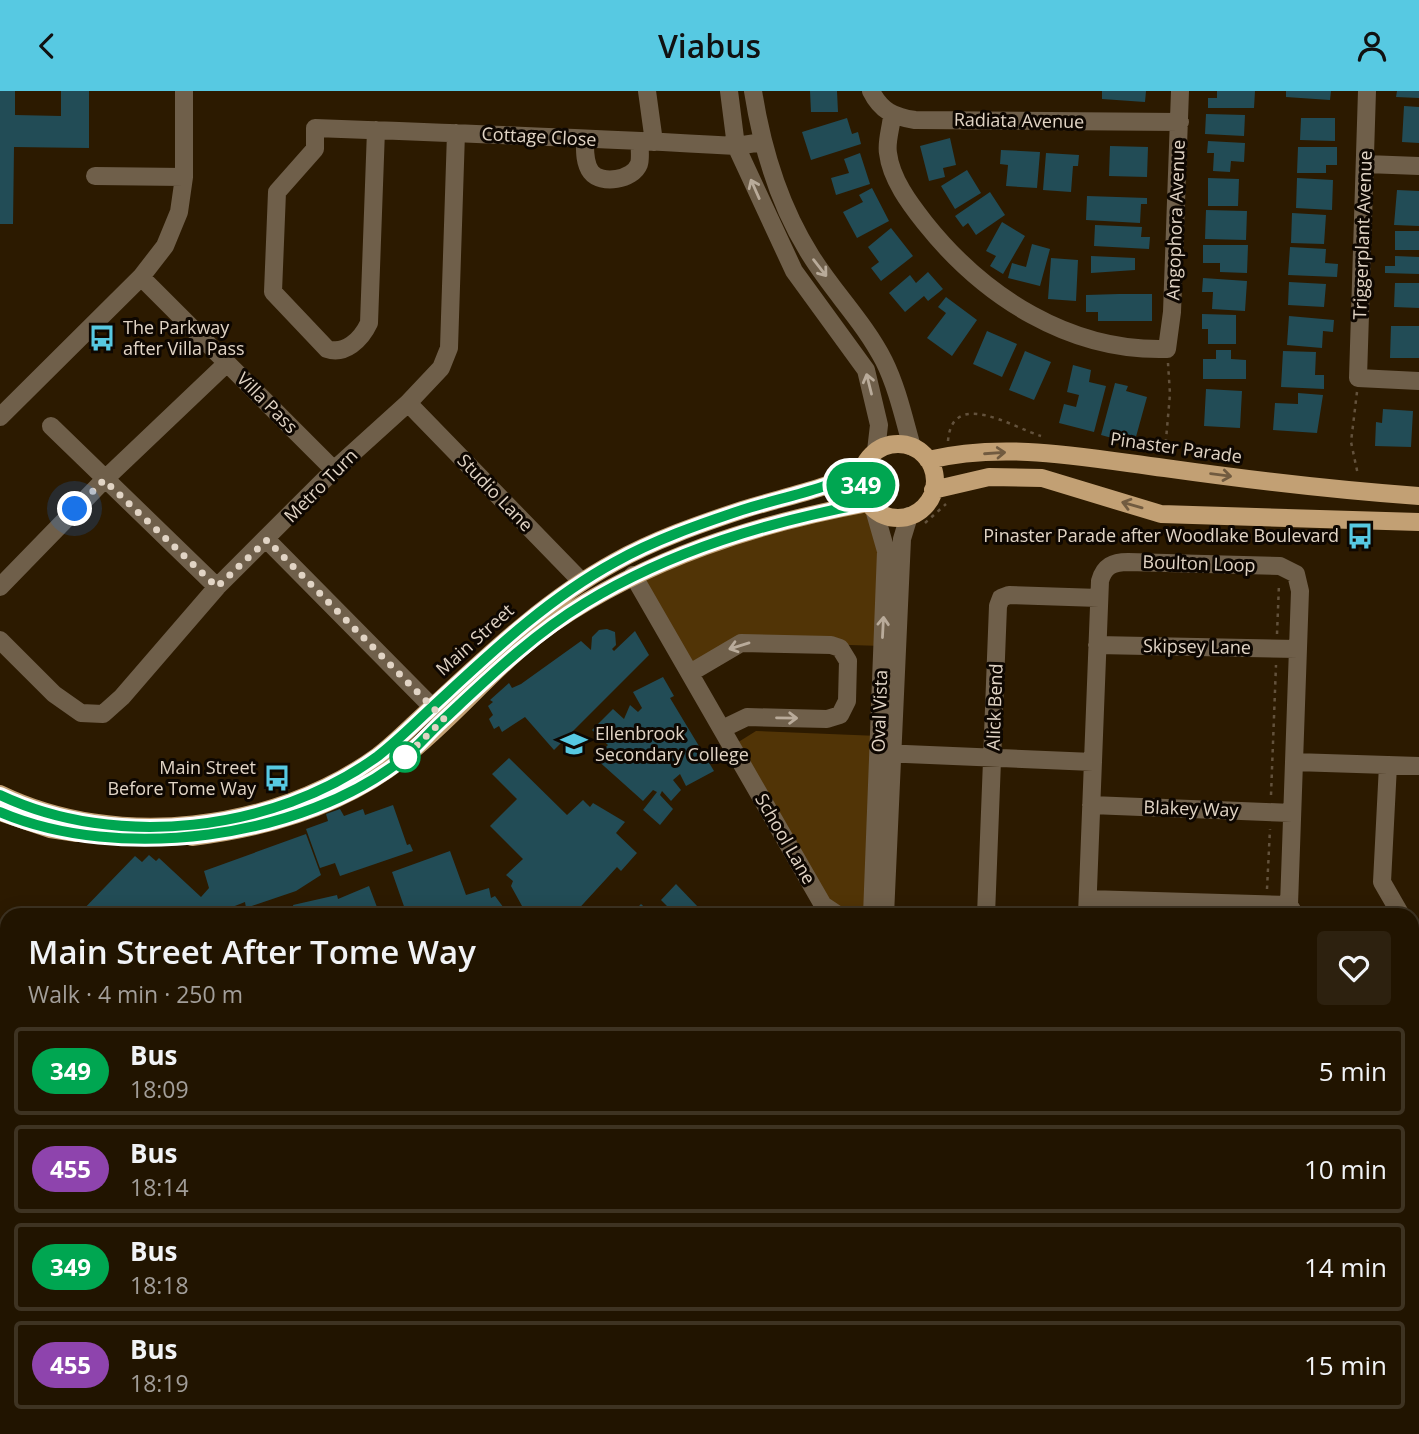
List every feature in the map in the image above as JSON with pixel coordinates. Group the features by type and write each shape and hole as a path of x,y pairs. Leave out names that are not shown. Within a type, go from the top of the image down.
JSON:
{"main road":[{"path":"888,445 912,447 928,460 932,469 933,490 915,520 890,517 871,506 861,481 863,470 876,451 888,445"},
{"name":"Pinaster Parade","path":"928,460 950,455 1029,451 1357,492 1419,496"},
{"name":"Main Street","path":"0,812 50,828 142,838 184,838 238,831 290,817 337,798 404,757 438,713 527,620 616,561 670,536 743,510 838,483 863,470"},
{"path":"933,490 989,477 1042,478 1161,514 1419,522"},
{"name":"Main Street","path":"0,795 37,811 106,826 201,825 285,802 326,785 378,756 551,625 633,575 744,531 871,506"}],"street":[{"path":"0,417 141,277 165,246 173,229 184,177 184,91"},
{"path":"584,139 586,160 591,172 599,178 619,179 631,174 639,164 647,142 647,91"},
{"path":"729,91 736,146 794,271 866,370 879,425 876,451"},
{"path":"753,91 763,142 782,198 811,256 861,320 886,363 912,447"},
{"path":"871,91 892,116 888,154 905,197 950,255 992,292 1034,316 1084,337 1145,350 1167,349"},
{"name":"Angophora Avenue","path":"1167,349 1172,312 1180,91"},
{"name":"Triggerplant Avenue","path":"1358,378 1367,91"},
{"name":"Radiata Avenue","path":"892,116 915,120 1180,123"},
{"name":"Cottage Close","path":"376,130 369,323 344,351 336,352 327,349 273,292 277,192 315,149 315,128 376,130 736,146 763,142"},
{"name":"Metro Turn","path":"0,640 54,694 81,713 103,714 122,697 217,587 267,540 334,470 408,404 441,368 450,348 456,134"},
{"path":"1366,164 1419,166"},
{"path":"95,176 184,177"},
{"name":"Villa Pass","path":"141,277 334,470"},
{"path":"0,587 104,480 227,363"},
{"path":"1358,378 1419,381"},
{"name":"Studio Lane","path":"408,404 582,582"},
{"path":"51,426 217,587"},
{"name":"Oval Vista","path":"871,506 886,551 885,908"},
{"name":"Oval Vista","path":"873,908 902,539 915,520"},
{"path":"267,540 438,713"},
{"name":"Boulton Loop","path":"1087,907 1099,598 1103,571 1118,562 1280,566 1289,568 1299,582 1292,908"},
{"name":"School Lane","path":"633,575 823,905 828,908"},
{"name":"Alick Bend","path":"986,908 998,606 1001,598 1018,594 1099,598"},
{"path":"690,674 741,643 831,645 845,653 848,661 847,701 840,715 827,719 747,717 722,729"},
{"name":"Skipsey Lane","path":"1097,645 1297,649"},
{"path":"885,753 1093,762"},
{"path":"1294,762 1419,766"},
{"path":"1388,765 1382,882 1397,908"},
{"name":"Blakey Way","path":"1091,805 1292,813"},
{"path":"1087,907 1266,904 1283,908"}],"path":[{"path":"1163,468 1170,394 1167,349"},
{"path":"1358,378 1351,442 1358,478"},
{"path":"950,455 949,427 955,418 964,412 987,415 1050,438"},
{"path":"1346,476 1364,478"},
{"path":"915,520 957,497 955,487"},
{"path":"1266,904 1280,566"}],"shaded area":[{"path":"868,503 881,528 882,646 750,642 690,673 633,575"},
{"path":"756,731 879,736 872,908 834,908 732,746"}],"building":[{"path":"0,91 15,91 15,115 61,116 61,91 89,91 89,148 14,147 13,224 0,224"},
{"path":"810,91 837,91 838,112 811,112"},
{"path":"1102,91 1146,91 1145,102 1102,99"},
{"path":"1217,91 1255,91 1254,108 1208,108 1208,98 1217,98"},
{"path":"1286,91 1331,91 1330,100 1286,97"},
{"path":"1397,91 1419,91 1419,98 1396,97"},
{"path":"1404,106 1419,107 1419,143 1402,142"},
{"path":"1206,114 1245,115 1244,136 1205,134"},
{"path":"847,118 852,134 858,132 861,144 811,160 802,132"},
{"path":"1301,118 1335,118 1335,141 1300,140"},
{"path":"950,138 956,165 943,168 945,177 929,181 920,146"},
{"path":"1208,141 1245,143 1244,162 1231,161 1230,172 1213,171 1214,153 1207,153"},
{"path":"1110,146 1148,147 1147,177 1109,176"},
{"path":"1298,147 1337,147 1337,165 1326,165 1326,173 1297,173"},
{"path":"1001,150 1040,152 1037,188 1006,186 1008,165 1000,164"},
{"path":"860,153 870,184 836,195 831,178 849,173 844,159"},
{"path":"1046,153 1079,155 1078,166 1073,166 1071,192 1043,190"},
{"path":"967,170 981,193 955,209 941,186"},
{"path":"1208,178 1239,179 1238,206 1208,206"},
{"path":"1297,178 1333,180 1332,210 1296,208"},
{"path":"872,188 889,221 857,238 843,212 863,202 859,195"},
{"path":"1397,190 1419,191 1419,226 1394,225"},
{"path":"990,192 1005,215 976,235 968,223 963,227 955,216"},
{"path":"1087,196 1147,198 1147,204 1141,204 1140,223 1086,220"},
{"path":"1206,210 1247,211 1246,240 1205,239"},
{"path":"1292,213 1326,215 1324,244 1291,243"},
{"path":"1002,222 1025,236 1003,274 990,266 996,256 986,251"},
{"path":"1095,225 1142,227 1141,237 1150,237 1149,249 1094,246"},
{"path":"891,228 913,256 881,281 871,268 879,262 868,247"},
{"path":"1395,231 1419,231 1419,250 1395,250"},
{"path":"1032,244 1050,249 1040,286 1008,278 1012,263 1026,267"},
{"path":"1203,245 1248,245 1247,273 1220,272 1220,263 1203,263"},
{"path":"1290,247 1326,249 1325,263 1338,264 1337,277 1288,275"},
{"path":"1091,256 1135,258 1135,270 1091,273"},
{"path":"1395,256 1419,257 1419,274 1385,273 1385,266 1395,266"},
{"path":"1051,258 1078,260 1076,301 1048,299"},
{"path":"928,272 943,289 928,301 924,296 905,312 889,293 910,275 916,283"},
{"path":"1203,278 1247,281 1245,311 1212,309 1213,292 1202,292"},
{"path":"1289,282 1326,284 1324,307 1288,305"},
{"path":"1395,283 1419,283 1419,308 1394,307"},
{"path":"1152,294 1152,321 1098,321 1098,312 1086,312 1086,295"},
{"path":"946,297 977,320 952,356 927,338 946,313 938,307"},
{"path":"1202,314 1236,315 1236,344 1208,344 1208,329 1202,329"},
{"path":"1289,316 1334,320 1333,332 1323,331 1322,348 1287,345"},
{"path":"1391,326 1419,326 1419,358 1390,358"},
{"path":"987,331 1017,344 1002,377 973,364"},
{"path":"1216,350 1231,350 1231,359 1246,360 1246,379 1203,379 1203,359 1216,359"},
{"path":"1025,351 1051,362 1034,400 1009,390"},
{"path":"1283,351 1316,352 1315,375 1324,375 1324,389 1281,387"},
{"path":"1073,365 1091,370 1089,382 1106,386 1094,432 1059,423 1064,404 1076,407 1079,395 1067,392"},
{"path":"1115,383 1128,386 1126,391 1147,397 1134,444 1101,435"},
{"path":"1206,389 1242,391 1240,428 1204,426"},
{"path":"1298,393 1323,395 1317,433 1273,430 1275,403 1298,404"},
{"path":"1383,409 1413,411 1411,447 1375,446 1376,422 1382,423"},
{"path":"599,630 615,632 616,645 612,649 614,651 635,631 649,655 554,750 525,717 502,732 499,726 494,729 489,719 493,715 488,706 493,702 490,700 509,683 512,688 521,684 581,641 591,650 592,637"},
{"path":"663,677 674,696 670,698 714,771 686,786 680,774 673,780 681,790 671,801 662,791 660,795 673,809 660,825 643,810 657,792 653,790 643,801 595,758 608,745 592,730 613,709 624,719 630,705 638,712 642,708 633,692"},
{"path":"509,758 567,815 583,800 590,807 593,803 625,822 616,833 637,853 621,871 617,867 579,908 523,908 511,886 513,881 506,875 523,859 490,826 517,799 492,774"},
{"path":"393,805 407,845 410,844 413,851 340,876 335,863 320,868 306,829 328,821 326,814 340,809 344,816 363,809 365,815"},
{"path":"306,834 321,875 296,891 246,908 245,902 230,908 85,908 135,856 142,862 149,855 156,861 159,858 201,897 209,888 204,871"},
{"path":"450,851 466,895 489,888 491,898 495,896 504,908 405,908 392,872"},
{"path":"676,884 699,908 669,908 661,900"},
{"path":"369,886 377,908 294,908 293,905 337,895 338,899"}],"bus line":[{"name":"349","path":"0,795 37,811 70,821 123,827 201,825 285,802 326,785 378,756 527,620 616,561 670,536 743,510 838,483 863,470 861,481 868,503 813,513 744,531 670,558 584,603 520,650 404,757 337,798 307,811 238,831 163,839 72,832 13,818 0,812"}],"place":[{"name":"The Parkway after Villa Pass","path":"102,338"},
{"name":"Pinaster Parade after Woodlake Boulevard","path":"1360,536"},
{"name":"Ellenbrook Secondary College","path":"574,744"},
{"name":"Main Street Before Tome Way","path":"277,778"}],"route":[{"path":"75,509 104,480 217,587 267,540 444,719 405,757"}]}
